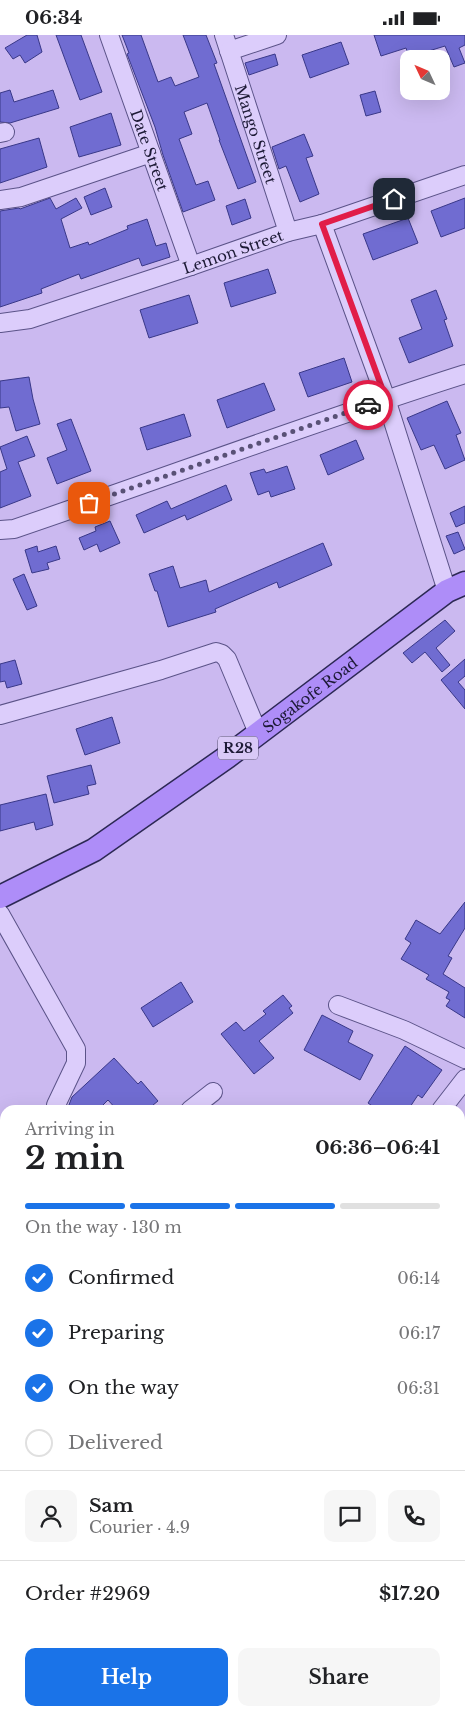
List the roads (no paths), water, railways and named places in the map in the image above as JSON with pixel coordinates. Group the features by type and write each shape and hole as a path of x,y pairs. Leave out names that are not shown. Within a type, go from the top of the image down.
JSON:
{"main road":[{"name":"Sogakofe Road","path":"0,897 94,850 227,757 456,587"}],"street":[{"name":"Date Street","path":"109,35 191,266"},
{"path":"227,43 277,35"},
{"name":"Mango Street","path":"227,43 288,232"},
{"path":"0,200 21,197 151,153"},
{"name":"Lemon Street","path":"0,323 30,319 288,232 322,224 465,175"},
{"path":"322,224 456,587"},
{"path":"0,530 14,529 386,399 465,374"},
{"path":"0,715 161,670 216,652 222,654 227,659 258,733"},
{"path":"0,915 76,1049 76,1063 56,1105"},
{"path":"338,1005 404,1030 465,1059"},
{"path":"445,1105 465,1079"},
{"path":"196,1105 213,1092"}]}
